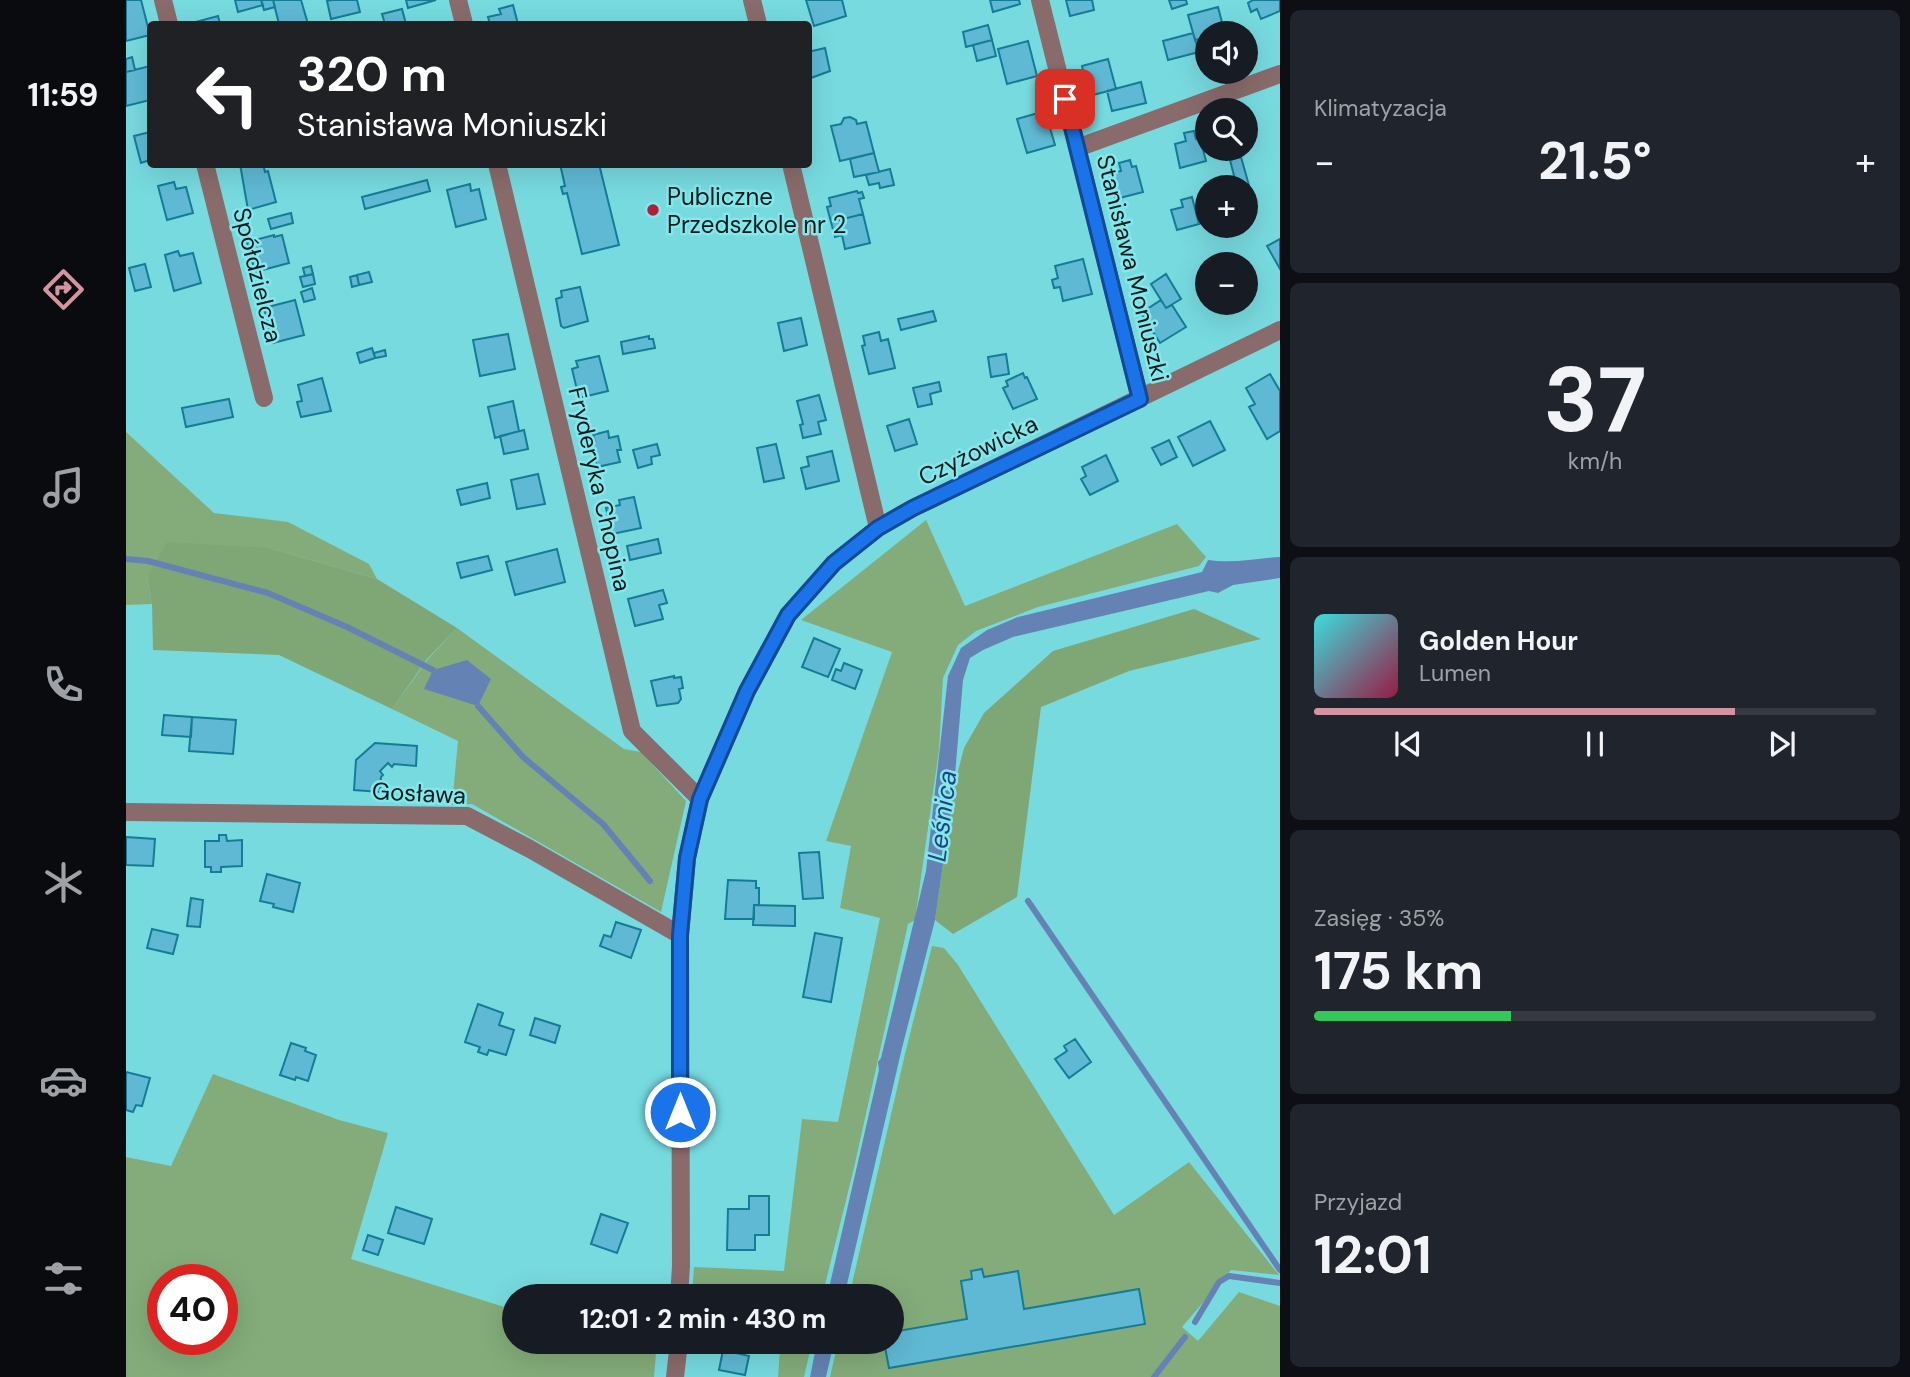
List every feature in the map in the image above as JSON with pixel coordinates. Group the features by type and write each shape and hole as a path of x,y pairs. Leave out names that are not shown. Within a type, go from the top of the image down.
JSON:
{"street":[{"path":"163,0 168,21"},
{"path":"458,0 463,21"},
{"path":"752,0 757,21"},
{"name":"Stanisława Moniuszki","path":"1040,0 1140,399"},
{"name":"Stanisława Moniuszki","path":"1077,148 1280,74"},
{"name":"Spółdzielcza","path":"206,168 264,398"},
{"name":"Fryderyka Chopina","path":"498,168 632,731 700,799"},
{"path":"792,168 878,528"},
{"name":"Czyżowicka","path":"679,1284 680,935 687,858 700,799 747,691 788,615 834,563 878,528 913,508 1280,330"},
{"name":"Gosława","path":"126,812 467,816 680,935"},
{"path":"675,1377 678,1354"}],"green space":[{"path":"126,432 214,513 288,522 369,564 377,579 269,548 147,577 152,604 126,605"},
{"path":"926,520 965,606 1177,524 1206,557 1199,566 1038,607 976,631 958,645 943,678 939,750 915,920 908,924 825,1284 693,1284 694,1267 784,1271 802,1119 838,1122 880,918 840,908 851,846 826,841 892,652 801,620"},
{"path":"167,542 269,548 377,579 457,628 427,659 392,709 279,655 153,650 152,604 147,577"},
{"path":"1194,609 1261,639 1129,671 1041,707 1017,897 953,934 935,920 954,787 964,748 984,713 1053,651"},
{"path":"457,628 624,749 641,752 686,801 661,912 472,804 452,805 458,741 392,709 428,659"},
{"path":"932,946 944,948 958,965 1114,1215 1189,1162 1279,1275 1231,1270 1182,1327 1198,1341 1239,1292 1280,1306 1280,1377 830,1377 835,1354 904,1354 904,1284 852,1284"},
{"path":"213,1074 339,1120 388,1133 351,1259 502,1306 502,1354 656,1354 654,1377 126,1377 126,1157 171,1166"},
{"path":"780,1354 809,1354 804,1377 778,1377"}],"water":[{"name":"Leśnica","path":"1280,557 1280,578 1233,585 1218,593 1209,591 1013,637 970,658 963,680 954,787 935,920 847,1284 830,1284 879,1070 878,1062 926,871 948,676 961,648 987,630 1018,617 1202,572 1208,560 1235,561"},
{"path":"467,660 491,679 478,706 424,689 433,670"},
{"path":"815,1354 831,1354 826,1377 810,1377"}],"building":[{"path":"126,0 141,0 147,36 126,41"},
{"path":"235,0 261,0 263,5 238,12"},
{"path":"261,0 273,0 275,7 264,10"},
{"path":"273,0 301,0 307,21 278,21"},
{"path":"357,0 360,12 331,19 327,1"},
{"path":"406,0 436,0 408,8"},
{"path":"806,0 842,0 846,16 814,26"},
{"path":"990,0 1019,0 1020,4 993,12"},
{"path":"1066,0 1092,0 1094,10 1070,16"},
{"path":"1169,0 1186,0 1187,4 1172,9"},
{"path":"1253,0 1280,0 1280,11 1261,19 1257,9 1251,12 1248,3"},
{"path":"513,5 517,21 489,21 488,17 501,14 499,9"},
{"path":"1218,7 1222,21 1195,21 1195,40 1188,15"},
{"path":"402,9 405,21 384,21 382,14"},
{"path":"218,16 219,21 199,21"},
{"path":"988,25 992,40 966,47 963,32"},
{"path":"1193,33 1195,53 1168,60 1163,41"},
{"path":"992,40 996,56 977,61 973,45"},
{"path":"1028,41 1037,76 1007,84 998,49"},
{"path":"825,48 830,71 812,78 812,51"},
{"path":"132,57 135,70 126,72 126,59"},
{"path":"1108,59 1116,89 1089,96 1085,81 1080,83 1077,73 1083,71 1082,66"},
{"path":"147,67 147,101 126,106 126,72"},
{"path":"1141,82 1146,103 1112,111 1107,91"},
{"path":"1045,111 1055,145 1027,153 1017,119"},
{"path":"844,118 856,120 857,124 866,122 874,153 840,161 831,126 841,124"},
{"path":"1194,131 1195,161 1206,161 1180,168 1175,144 1186,141 1184,133"},
{"path":"147,133 147,161 141,163 134,136"},
{"path":"874,153 879,172 854,177 850,159"},
{"path":"1130,160 1132,167 1136,166 1143,192 1116,199 1110,174 1121,171 1119,163"},
{"path":"1230,161 1242,161 1246,175 1234,175"},
{"path":"241,168 264,168 265,172 268,171 276,202 248,210"},
{"path":"561,168 600,168 619,245 582,254 567,193 563,194 561,187 565,186"},
{"path":"890,169 894,185 880,188 879,183 869,185 866,175"},
{"path":"427,180 430,191 365,209 362,197"},
{"path":"174,182 176,189 186,187 193,213 167,220 158,186"},
{"path":"470,184 471,191 479,189 486,219 456,227 447,190"},
{"path":"862,192 864,198 859,199 863,214 831,222 827,207 831,206 829,198"},
{"path":"1192,197 1195,225 1177,230 1171,210 1183,207 1181,200"},
{"path":"291,213 293,223 271,229 268,219"},
{"path":"863,214 870,243 845,249 842,235 835,237 831,222"},
{"path":"282,235 289,263 255,272 247,242"},
{"path":"1280,239 1280,269 1267,246"},
{"path":"178,251 180,256 193,253 201,283 174,291 165,255"},
{"path":"1083,259 1092,294 1063,301 1060,287 1054,288 1052,280 1058,278 1055,266"},
{"path":"145,264 151,287 135,291 129,268"},
{"path":"311,266 313,274 305,276 303,268"},
{"path":"369,272 372,282 359,285 357,275"},
{"path":"313,274 315,284 303,287 300,277"},
{"path":"1166,274 1181,299 1166,308 1151,284"},
{"path":"357,275 359,285 352,287 350,277"},
{"path":"580,287 588,321 564,328 561,326 556,299 562,297 561,291"},
{"path":"312,288 315,299 304,302 301,292"},
{"path":"295,300 304,335 273,343 264,308"},
{"path":"1161,300 1166,308 1172,305 1186,327 1160,343 1141,313"},
{"path":"933,311 936,321 901,330 898,319"},
{"path":"801,318 807,345 784,351 778,323"},
{"path":"879,332 881,341 888,339 895,368 869,374 862,346 865,345 863,336"},
{"path":"508,334 515,369 480,376 473,340"},
{"path":"649,336 649,339 653,339 655,348 623,354 621,342"},
{"path":"372,348 375,358 360,363 357,353"},
{"path":"385,350 386,356 375,358 374,353"},
{"path":"1006,354 1009,374 991,377 988,357"},
{"path":"599,356 608,391 579,398 572,369 578,367 576,361"},
{"path":"1023,373 1037,399 1013,409 1003,388 1008,386 1006,381"},
{"path":"1270,374 1280,391 1280,431 1267,439 1249,407 1255,404 1246,388"},
{"path":"322,378 331,411 301,417 297,402 302,401 298,385"},
{"path":"939,382 941,391 930,394 932,404 918,407 913,388"},
{"path":"819,395 826,420 818,422 821,434 803,438 800,425 803,424 797,401"},
{"path":"229,399 233,417 186,427 182,408"},
{"path":"513,401 519,431 495,438 488,407"},
{"path":"909,419 917,444 895,451 887,426"},
{"path":"1210,421 1225,450 1193,466 1178,437"},
{"path":"524,430 528,449 504,454 500,436"},
{"path":"608,431 609,438 618,436 620,462 597,467 591,442 595,441 593,435"},
{"path":"1169,440 1177,457 1161,465 1152,448"},
{"path":"657,444 660,455 651,457 652,464 638,468 633,450"},
{"path":"776,444 784,478 764,482 757,448"},
{"path":"832,451 839,481 806,489 801,468 809,466 807,457"},
{"path":"1106,455 1118,481 1090,495 1081,479 1086,476 1082,467"},
{"path":"538,474 545,504 517,509 511,480"},
{"path":"487,483 490,498 461,505 457,490"},
{"path":"634,497 641,528 612,534 606,508 620,505 619,500"},
{"path":"658,539 661,553 630,560 627,546"},
{"path":"557,549 565,582 515,595 506,562"},
{"path":"488,556 492,570 461,578 457,563"},
{"path":"663,590 667,603 659,605 663,619 635,626 628,599"},
{"path":"814,638 840,649 828,677 802,667"},
{"path":"844,663 862,670 855,689 832,680 836,669 841,671"},
{"path":"681,677 681,699 678,703 657,706 651,681"},
{"path":"164,715 192,717 191,737 162,735"},
{"path":"192,717 236,720 233,754 189,751"},
{"path":"375,743 417,746 416,766 394,764 392,767 388,763 380,771 383,775 380,792 354,790 356,760"},
{"path":"219,835 226,835 227,841 242,840 242,866 221,867 221,872 211,872 211,867 205,867 205,841 219,841"},
{"path":"126,837 155,839 153,866 126,865"},
{"path":"819,852 823,898 803,899 799,853"},
{"path":"267,874 300,883 293,912 260,901"},
{"path":"728,880 756,881 756,888 759,888 759,905 754,905 754,919 725,919"},
{"path":"191,898 203,900 200,927 187,926"},
{"path":"754,905 795,906 795,926 753,925"},
{"path":"616,922 641,930 631,958 600,946 604,935 611,937"},
{"path":"152,929 178,935 173,954 147,948"},
{"path":"815,933 842,938 831,1002 803,997"},
{"path":"478,1004 503,1013 499,1025 514,1030 506,1055 489,1050 487,1055 478,1052 480,1047 465,1042"},
{"path":"535,1018 560,1026 555,1043 530,1035"},
{"path":"1075,1039 1091,1062 1069,1078 1055,1059 1067,1051 1064,1046"},
{"path":"291,1043 316,1055 308,1081 280,1075"},
{"path":"126,1072 150,1078 142,1106 136,1105 133,1112 126,1110"},
{"path":"749,1196 769,1196 769,1235 755,1235 755,1250 727,1250 728,1209 749,1209"},
{"path":"396,1207 432,1219 424,1244 388,1233"},
{"path":"601,1214 628,1223 617,1253 591,1244"},
{"path":"368,1235 383,1240 378,1255 363,1250"},
{"path":"982,1269 984,1277 1018,1271 1024,1309 1139,1289 1145,1324 889,1368 886,1354 904,1354 904,1330 967,1319 961,1281 972,1279 971,1271"},
{"path":"722,1354 749,1356 745,1375 719,1370"}],"waterway":[{"path":"126,559 148,561 268,593 347,627 433,670"},
{"path":"478,706 523,757 603,824 650,881"},
{"path":"1028,901 1280,1270"},
{"path":"1195,1322 1219,1282 1229,1276 1280,1283"},
{"path":"1154,1377 1185,1337"}],"place":[{"name":"Publiczne Przedszkole nr 2","path":"653,210"}],"route":[{"path":"680,1112 680,935 687,858 700,799 747,691 788,615 834,563 878,528 913,508 1140,399 1065,99"}]}
